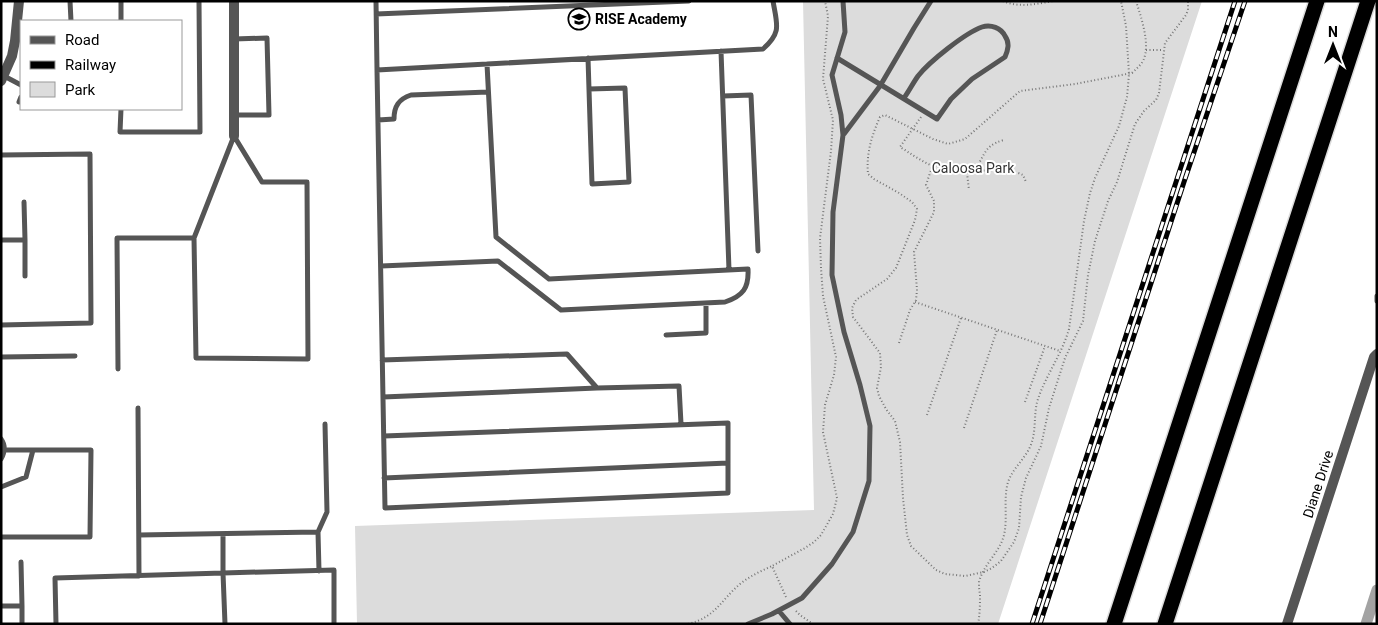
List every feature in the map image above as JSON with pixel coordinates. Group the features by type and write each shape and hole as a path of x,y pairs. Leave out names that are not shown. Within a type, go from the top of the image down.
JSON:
{"highway":[{"path":"1114,624 1317,1"},
{"path":"1164,624 1368,1"}],"street":[{"path":"2,79 12,56 19,1"},
{"path":"234,1 234,136"},
{"name":"Diane Drive","path":"1287,624 1374,357 1377,354"}],"lane":[{"path":"70,1 71,20"},
{"path":"121,1 121,20"},
{"path":"121,110 120,132 200,132 199,1"},
{"path":"376,1 385,508 728,493 728,423 384,436"},
{"path":"376,14 689,1"},
{"path":"377,70 763,49 772,41 778,28 773,1"},
{"path":"748,624 779,611 802,598 832,564 853,532 869,481 870,426 844,332 832,275 832,212 843,135 841,115 832,75 844,32 844,1"},
{"path":"843,135 880,86 931,1"},
{"path":"837,58 880,86 904,98 937,119 951,99 972,79 1005,57 1008,52 1008,46 1004,34 1000,29 994,27 981,27 951,46 919,75 904,98"},
{"path":"234,39 267,38 269,116 234,115"},
{"path":"721,51 729,270"},
{"path":"588,58 592,184 629,182 625,88 589,89"},
{"path":"380,266 498,260 560,310 725,302 741,294 746,287 748,269 549,279 496,237 487,64"},
{"path":"2,79 20,85"},
{"path":"378,120 394,119 394,112 400,101 411,95 488,92"},
{"path":"723,96 751,95 758,251"},
{"path":"234,136 262,182 307,182 308,359 196,358 194,238 234,136"},
{"path":"1,155 90,154 91,303 91,323 1,325"},
{"path":"24,202 25,276"},
{"path":"118,369 117,238 194,238"},
{"path":"1,240 25,240"},
{"path":"1377,296 1377,301"},
{"path":"666,334 706,333 706,303"},
{"path":"382,360 567,354 597,388"},
{"path":"1,357 75,356"},
{"path":"383,397 679,386 681,424"},
{"path":"138,408 140,576"},
{"path":"319,571 318,532 328,512 325,424"},
{"path":"1,439 5,450 1,459"},
{"path":"1,536 90,537 91,450 5,450"},
{"path":"1,487 26,477 33,450"},
{"path":"384,478 728,463"},
{"path":"139,535 318,532"},
{"path":"222,534 224,624"},
{"path":"22,562 22,624"},
{"path":"56,624 55,578 334,570 334,624"},
{"path":"1,606 22,606"},
{"path":"779,611 790,624"}],"path":[{"path":"688,624 707,617 743,582 814,542 821,535 833,514 836,498 825,444 823,418 834,375 836,356 824,296 820,261 820,238 832,136 831,111 823,79 828,16 825,1"},
{"path":"1003,1 1021,5 1053,1"},
{"path":"978,624 980,615 979,582 1004,536 1006,519 1005,499 1008,481 1016,466 1031,447 1038,398 1061,351 1069,329 1084,221 1090,192 1124,112 1129,74 1126,26 1121,1"},
{"path":"1136,1 1142,21 1146,50 1144,59 1132,73 1076,84 1020,91 965,139 948,144 885,115 880,117 874,130 868,157 868,174 912,202 917,209 916,220 896,268 887,279 856,300 852,308 853,317 880,353 881,367 877,388 878,396 898,430 907,535 911,546 936,570 945,574 965,576 984,572 992,568 1001,561 1017,534 1026,478 1042,446 1049,408 1065,358 1084,321 1088,275 1095,241 1108,201 1117,182 1135,124 1144,111 1156,100 1165,43 1186,15 1188,1"},
{"path":"1146,50 1164,50"},
{"path":"924,111 900,147 932,167 952,171 1019,173 1025,178 1026,182"},
{"path":"967,172 976,167 983,153 990,146 1004,140"},
{"path":"899,343 915,302 917,290 914,252 932,216 934,207 933,198 926,184 932,167"},
{"path":"967,172 969,190"},
{"path":"915,302 1061,351"},
{"path":"927,415 961,318"},
{"path":"964,428 997,330"},
{"path":"1026,402 1044,346"},
{"path":"772,566 786,597"},
{"path":"794,609 813,624"}],"green space":[{"name":"Caloosa Park","path":"803,1 1202,1 998,624 357,624 355,526 814,510"}],"waterway":[{"path":"1366,624 1377,590"}],"railway":[{"path":"1032,624 1235,1"},
{"path":"1040,624 1245,1"}],"place":[{"name":"RISE Academy","path":"579,19"}]}
